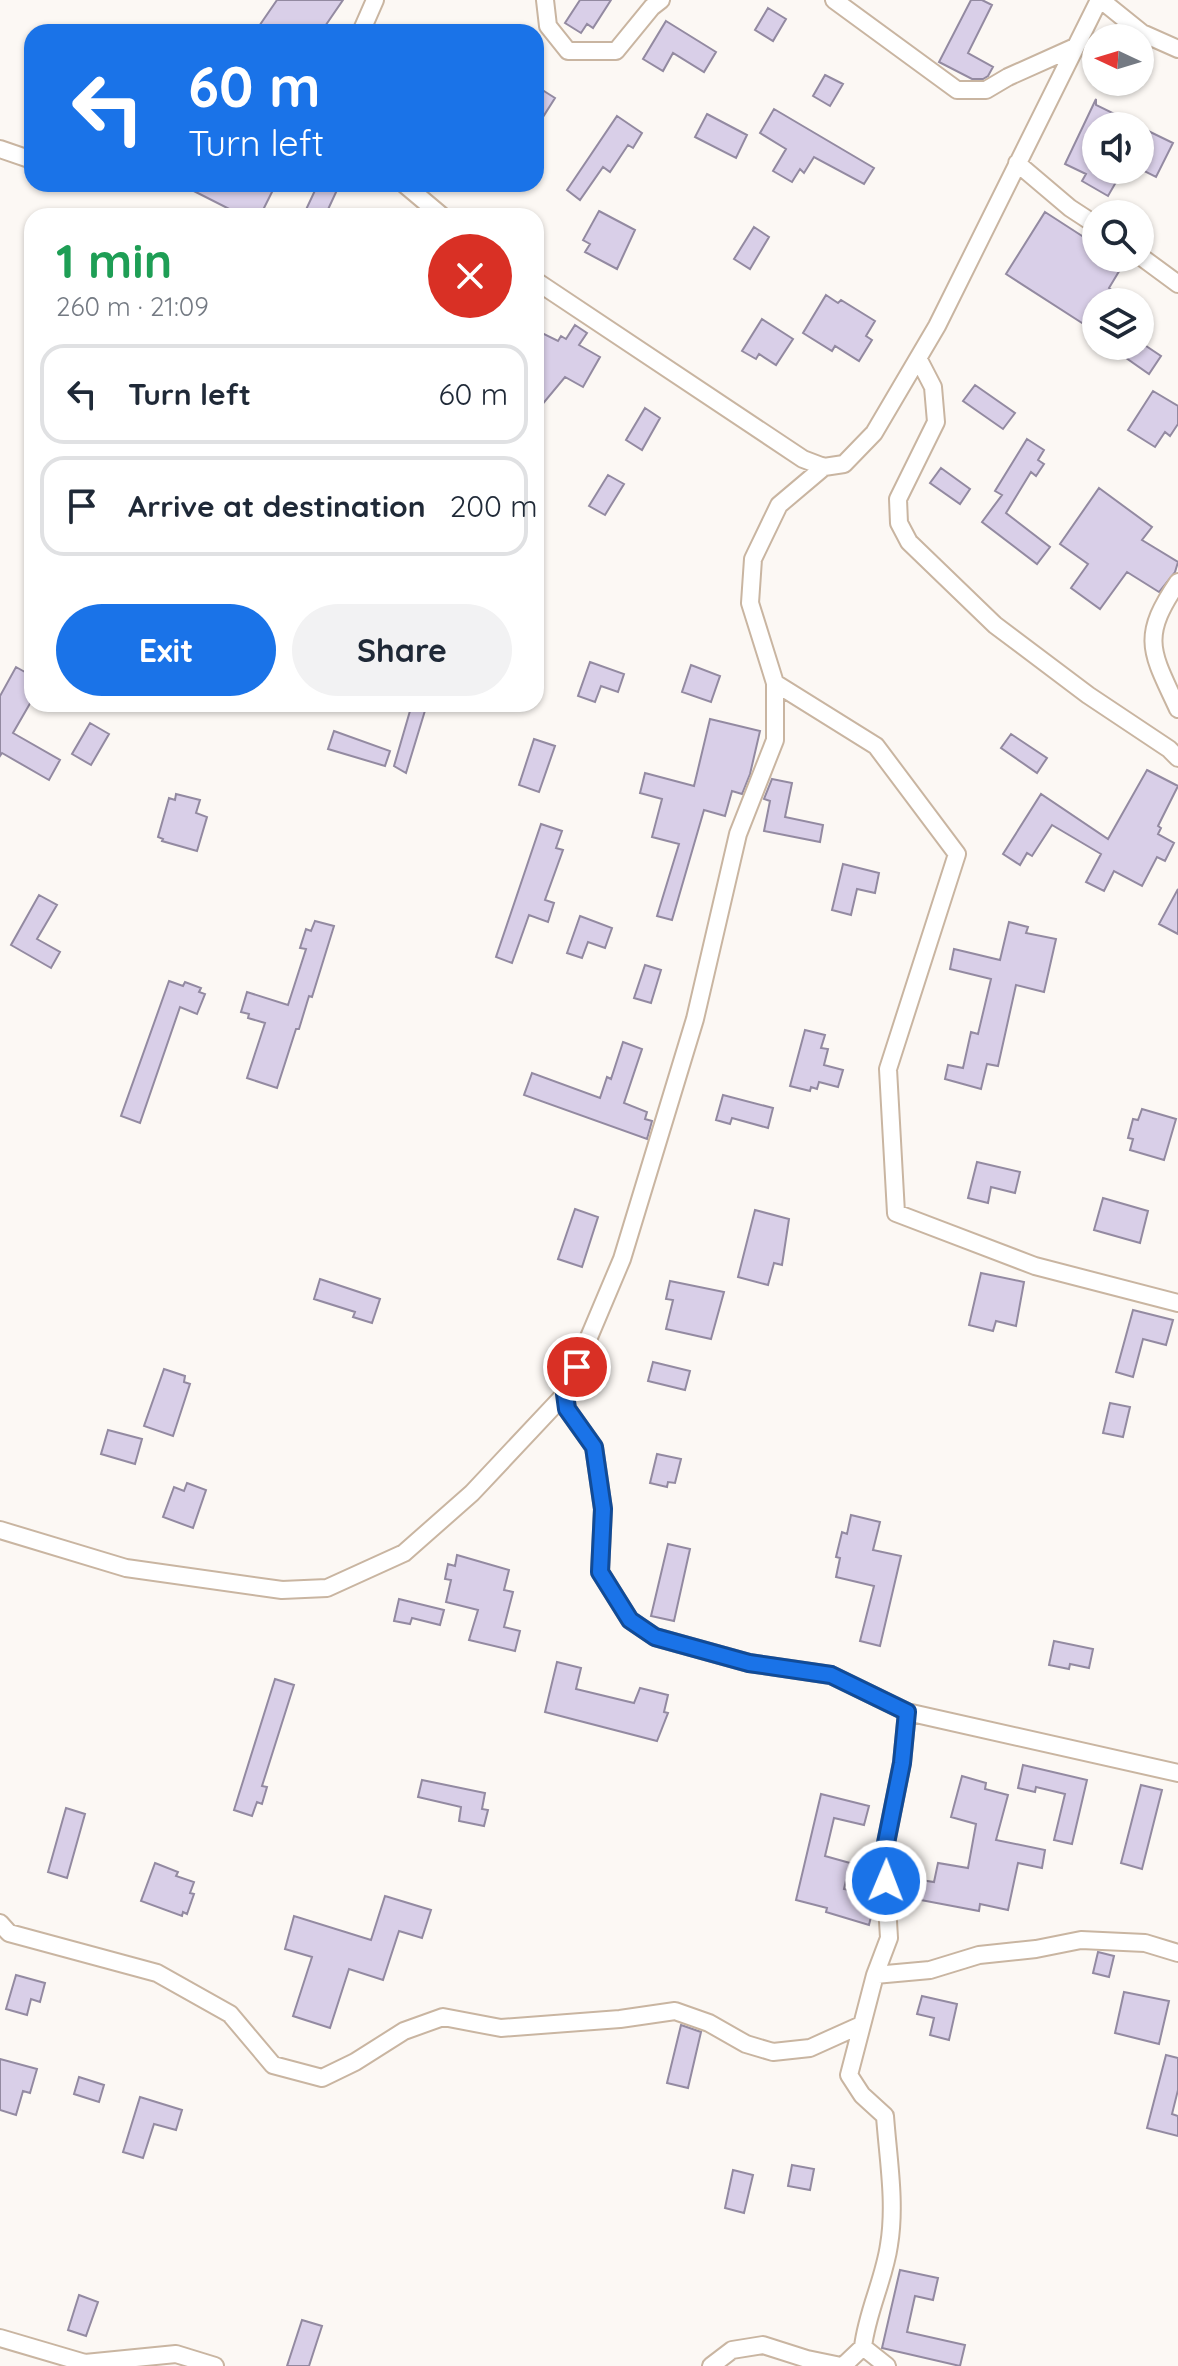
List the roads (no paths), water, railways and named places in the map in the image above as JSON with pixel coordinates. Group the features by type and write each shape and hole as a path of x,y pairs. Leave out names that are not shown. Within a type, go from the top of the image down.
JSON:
{"street":[{"path":"364,24 375,0"},
{"path":"545,0 548,26 568,51 616,51 661,0"},
{"path":"834,0 957,90 986,90 1075,47"},
{"path":"544,286 803,459 824,467 844,464 874,433 918,358 1100,0 1142,33 1178,49"},
{"path":"0,149 24,157"},
{"path":"1017,163 1082,216"},
{"path":"414,192 432,208"},
{"path":"1154,266 1178,284"},
{"path":"918,358 933,387 936,422 898,499 899,523 909,542 995,625 1178,758"},
{"path":"0,1530 126,1568 282,1590 327,1588 404,1553 472,1493 565,1394 622,1259 691,1034 738,834 775,740 775,683 750,603 753,559 779,505 824,467"},
{"path":"1178,582 1160,609 1152,641 1154,655 1178,709"},
{"path":"775,683 876,746 957,854 888,1069 896,1213 1035,1266 1178,1303"},
{"path":"565,1394 567,1409 594,1447 603,1509 600,1572 630,1620 655,1637 749,1663 831,1675 907,1712 1178,1773"},
{"path":"711,2366 732,2350 763,2345 842,2366 863,2347 865,2325 889,2247 892,2197 885,2116 862,2095 849,2075 875,1975 889,1938 884,1853 902,1763 907,1712"},
{"path":"3,1933 157,1973 230,2014 273,2065 322,2078 355,2062 404,2031 443,2017 501,2028 620,2019 675,2011 709,2023 746,2044 773,2052 810,2048 861,2025"},
{"path":"875,1975 930,1970 979,1955 1081,1940 1145,1943 1178,1953"},
{"path":"0,2338 85,2363 176,2354 215,2366"},
{"path":"863,2347 887,2366"}]}
